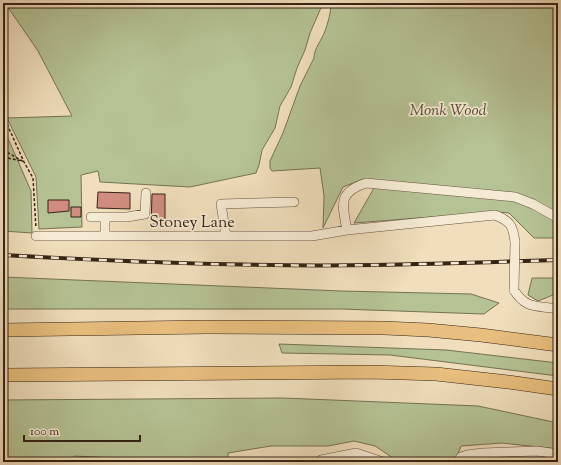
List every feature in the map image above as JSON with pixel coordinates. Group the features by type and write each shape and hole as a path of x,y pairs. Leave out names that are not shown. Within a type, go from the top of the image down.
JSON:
{"highway":[{"path":"3,330 208,327 384,328 428,330 480,335 558,345"},
{"path":"3,375 370,372 436,374 558,389"}],"street":[{"path":"347,230 343,205 345,197 350,190 366,183 515,197 533,204 558,218"},
{"path":"91,217 127,217 145,214 146,193"},
{"path":"226,236 221,204 294,202"},
{"name":"Stoney Lane","path":"36,236 312,236 347,230 495,215 511,224 514,231 514,290 522,301 532,306 557,306"},
{"path":"105,217 105,236"},
{"path":"457,462 467,455 482,453 537,451 558,454"},
{"path":"321,460 356,454 383,462"}],"path":[{"path":"3,114 24,162 33,178 36,236"},
{"path":"3,150 24,162"},
{"path":"3,157 24,162"}],"green space":[{"path":"5,3 323,3 310,33 291,87 280,106 275,128 262,150 256,173 190,187 100,182 98,171 81,175 82,227 39,229 36,177 7,118 72,116 38,51"},
{"name":"Monk Wood","path":"331,3 558,3 558,238 534,238 509,213 496,212 354,223 374,188 363,179 343,187 323,228 324,196 320,168 272,171 270,168 270,161 283,133 300,86 325,31"},
{"path":"3,127 31,191 32,233 3,231"},
{"path":"3,277 341,291 471,294 499,303 484,314 341,309 3,309"},
{"path":"532,278 558,278 558,293 538,301 528,295"},
{"path":"279,344 446,350 558,363 558,376 390,355 282,353"},
{"path":"283,398 478,406 558,423 558,449 502,443 461,446 455,462 399,462 375,446 354,441 328,446 271,446 228,453 228,461 192,458 183,461 74,456 73,462 3,462 3,400"}],"building":[{"path":"98,192 130,193 130,209 97,208"},
{"path":"152,194 165,194 165,226 151,226"},
{"path":"48,200 69,200 69,211 48,213"},
{"path":"71,207 81,207 81,217 71,217"}],"railway":[{"path":"3,255 235,265 397,265 558,260"}]}
